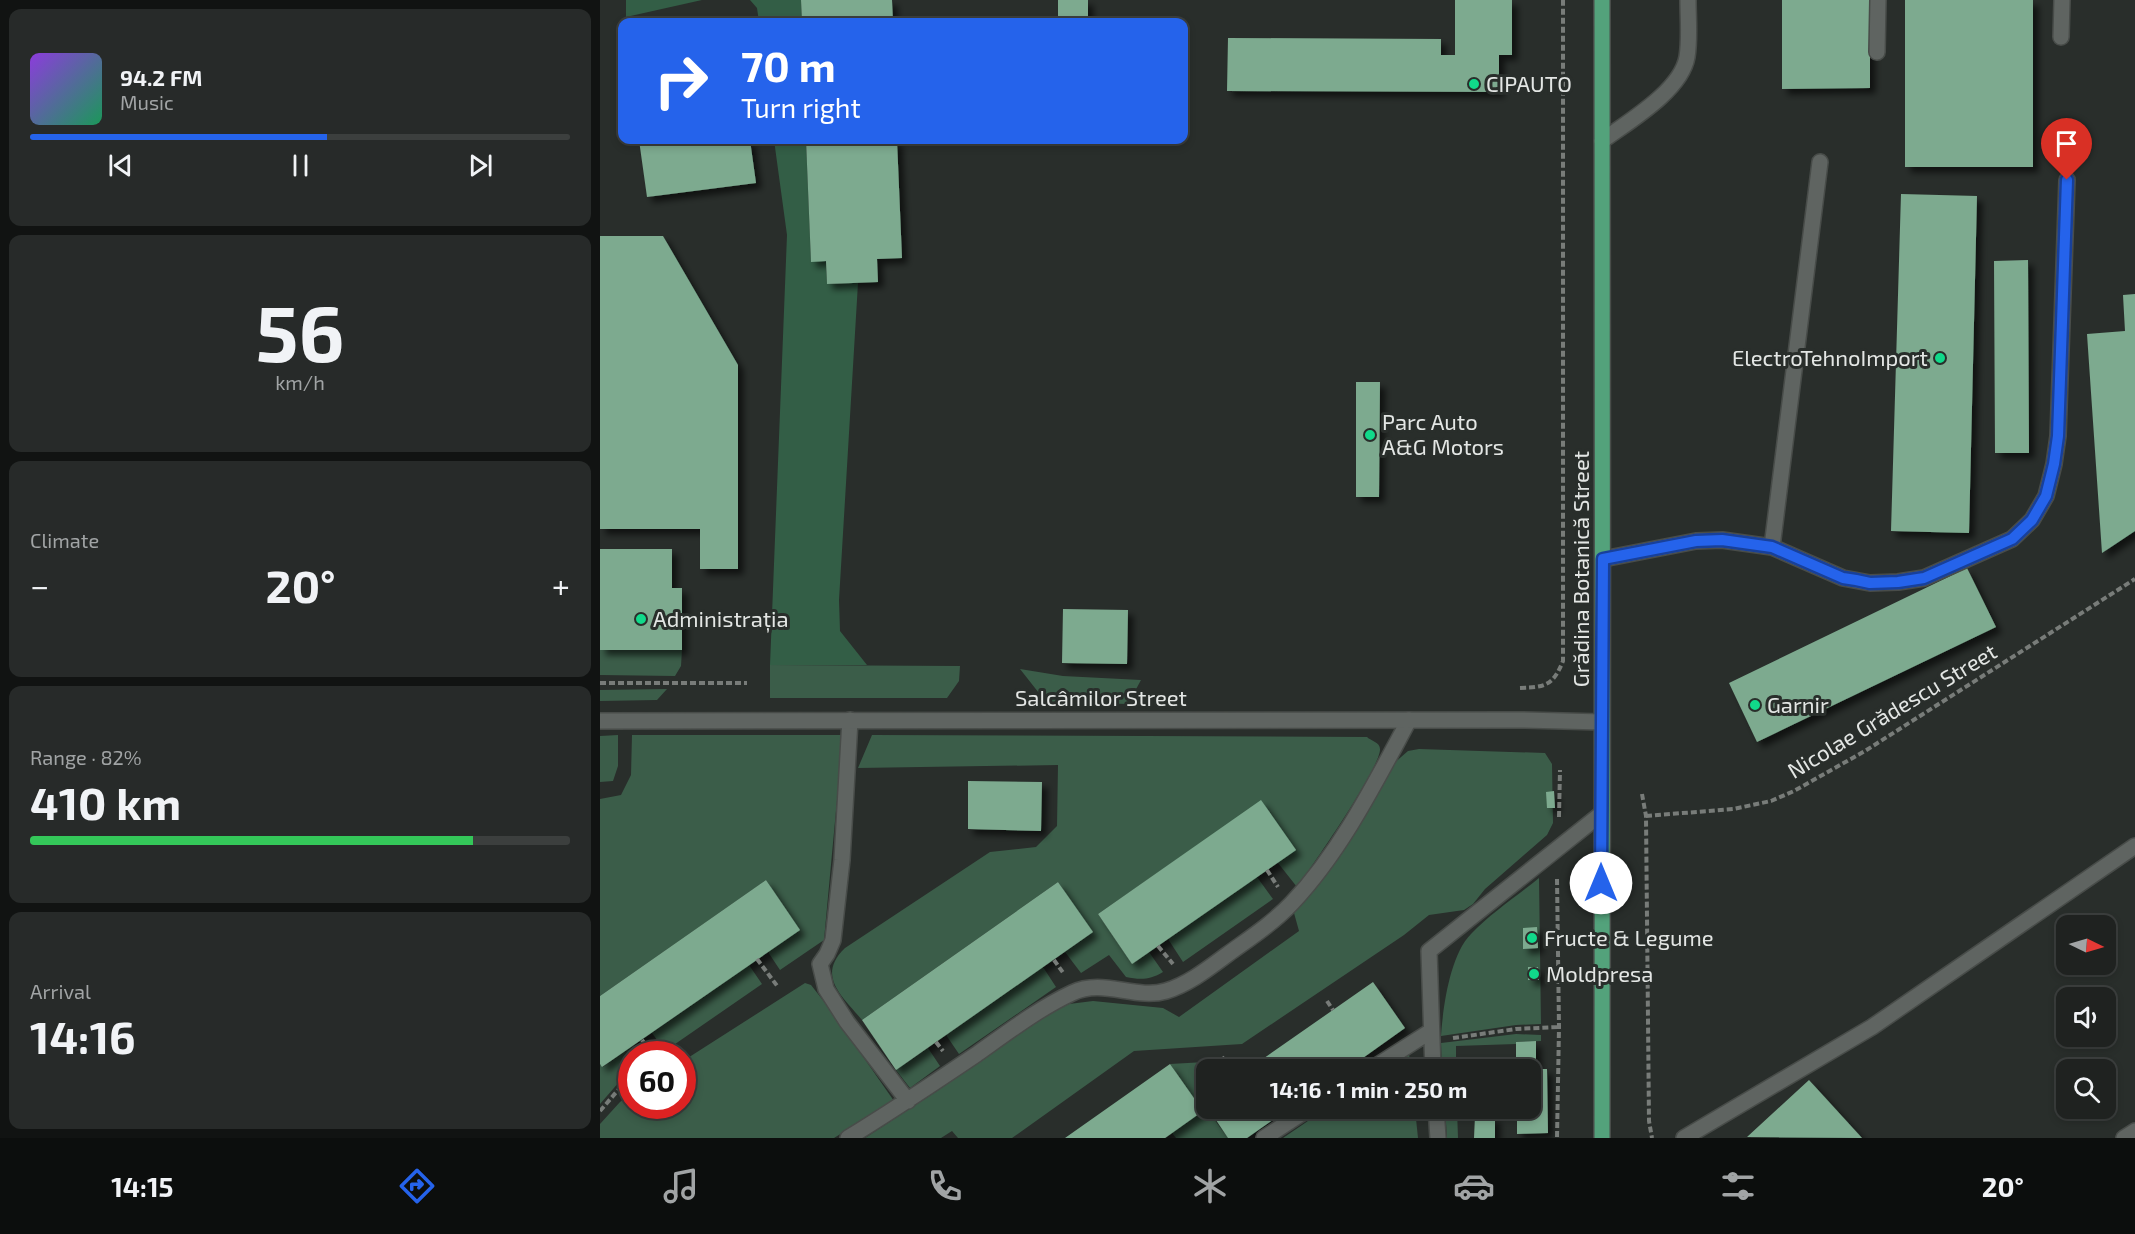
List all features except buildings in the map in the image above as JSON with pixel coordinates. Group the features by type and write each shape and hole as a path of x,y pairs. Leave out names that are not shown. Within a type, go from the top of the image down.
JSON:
{"main road":[{"name":"Grădina Botanică Street","path":"1602,0 1602,1138"}],"street":[{"path":"1602,141 1665,93 1683,69 1687,56 1688,0"},
{"path":"1877,52 1878,0"},
{"path":"2061,37 2062,0"},
{"path":"1772,547 1820,162"},
{"path":"1603,559 1696,541 1745,542 1772,547 1843,578 1870,583 1898,582 1924,578 2012,539 2032,520 2046,496 2054,464 2058,436 2067,180"},
{"path":"850,720 842,861 833,940 820,964 826,989 847,1022 908,1101"},
{"path":"848,1138 908,1101 1047,1006 1076,991 1096,987 1139,993 1166,991 1187,982 1272,922 1298,896 1336,846 1409,720"},
{"name":"Salcâmilor Street","path":"600,721 1409,720 1602,722"},
{"path":"1432,1059 1429,951 1601,814"},
{"path":"1684,1138 1872,1027 2135,846"},
{"path":"1390,1059 1431,1036"},
{"path":"1264,1138 1293,1119"},
{"path":"1437,1119 1438,1138"},
{"path":"2124,1138 2135,1131"}],"path":[{"path":"1520,687 1541,687 1550,682 1558,675 1563,661 1563,0"},
{"name":"Nicolae Grădescu Street","path":"1646,816 1732,809 1771,801 1794,791 1865,751 2135,579"},
{"path":"600,683 747,683"},
{"path":"1557,1138 1560,770"},
{"path":"1642,794 1646,816 1649,1121 1652,1138"},
{"path":"758,959 778,987"},
{"path":"1327,1000 1334,1010"},
{"path":"1431,1036 1559,1027"},
{"path":"600,1111 618,1090"}],"green space":[{"path":"626,0 702,0 626,17"},
{"path":"750,0 801,0 802,18 758,18 757,8"},
{"path":"775,144 806,144 811,261 826,261 827,284 858,283 839,600 840,631 867,665 770,665 787,235"},
{"path":"600,650 682,650 681,666 675,676 600,675"},
{"path":"770,665 960,666 959,681 947,698 770,698"},
{"path":"1020,669 1063,676 1141,680 1128,704 1046,702"},
{"path":"667,689 657,700 600,701 600,690"},
{"path":"618,735 618,766 613,781 600,782 600,736"},
{"path":"632,735 843,735 824,940 780,970 768,952 800,930 766,880 600,996 600,799 621,795 631,775"},
{"path":"872,735 1367,737 1377,743 1380,749 1358,796 1297,887 1278,863 1261,801 1098,914 1132,964 1149,952 1163,972 1158,975 1145,979 1126,977 1109,955 1081,973 1065,952 1093,932 1058,882 862,1020 840,994 832,977 837,958 845,948 990,852 1036,847 1057,826 1058,765 858,768"},
{"path":"1419,749 1545,753 1552,764 1553,823 1547,835 1485,889 1473,904 1464,910 1429,915 1404,935 1242,1044 1134,1051 1012,1138 958,1138 952,1131 941,1138 865,1138 1050,1012 1069,1004 1093,1001 1163,1008 1179,1017 1299,931 1294,913 1337,858 1379,792 1393,764 1408,751"},
{"path":"1257,877 1273,899 1183,962 1168,939"},
{"path":"1539,878 1541,1024 1516,1025 1441,1036 1449,982 1464,943 1487,919"},
{"path":"749,965 762,984 679,1041 658,1041 652,1033"},
{"path":"1043,967 1056,987 959,1054 946,1035"},
{"path":"805,983 811,985 829,1008 894,1101 834,1138 600,1138 600,1124 618,1104 618,1119 696,1119 696,1053"},
{"path":"1516,1034 1541,1035 1541,1041 1456,1046 1456,1059 1442,1059 1441,1043"},
{"path":"928,1048 940,1066 910,1088 896,1070"},
{"path":"618,1056 618,1083 600,1104 600,1064 603,1067"},
{"path":"1196,1063 1196,1101 1170,1064"},
{"path":"1196,1116 1196,1119 1214,1119 1228,1138 1176,1138 1172,1133"},
{"path":"1311,1119 1416,1119 1418,1138 1283,1138"},
{"path":"1446,1119 1457,1119 1458,1138 1447,1138"}],"place":[{"name":"CIPAUTO","path":"1474,84"},
{"name":"ElectroTehnoImport","path":"1940,358"},
{"name":"Parc Auto A&G Motors","path":"1370,435"},
{"name":"Administrația","path":"641,619"},
{"name":"Garnir","path":"1755,705"},
{"name":"Fructe & Legume","path":"1532,938"},
{"name":"Moldpresa","path":"1534,974"}],"route":[{"path":"1601,883 1603,559 1696,541 1722,540 1772,547 1843,578 1870,583 1898,582 1924,578 2012,539 2032,520 2046,496 2054,464 2058,436 2067,180"}]}
